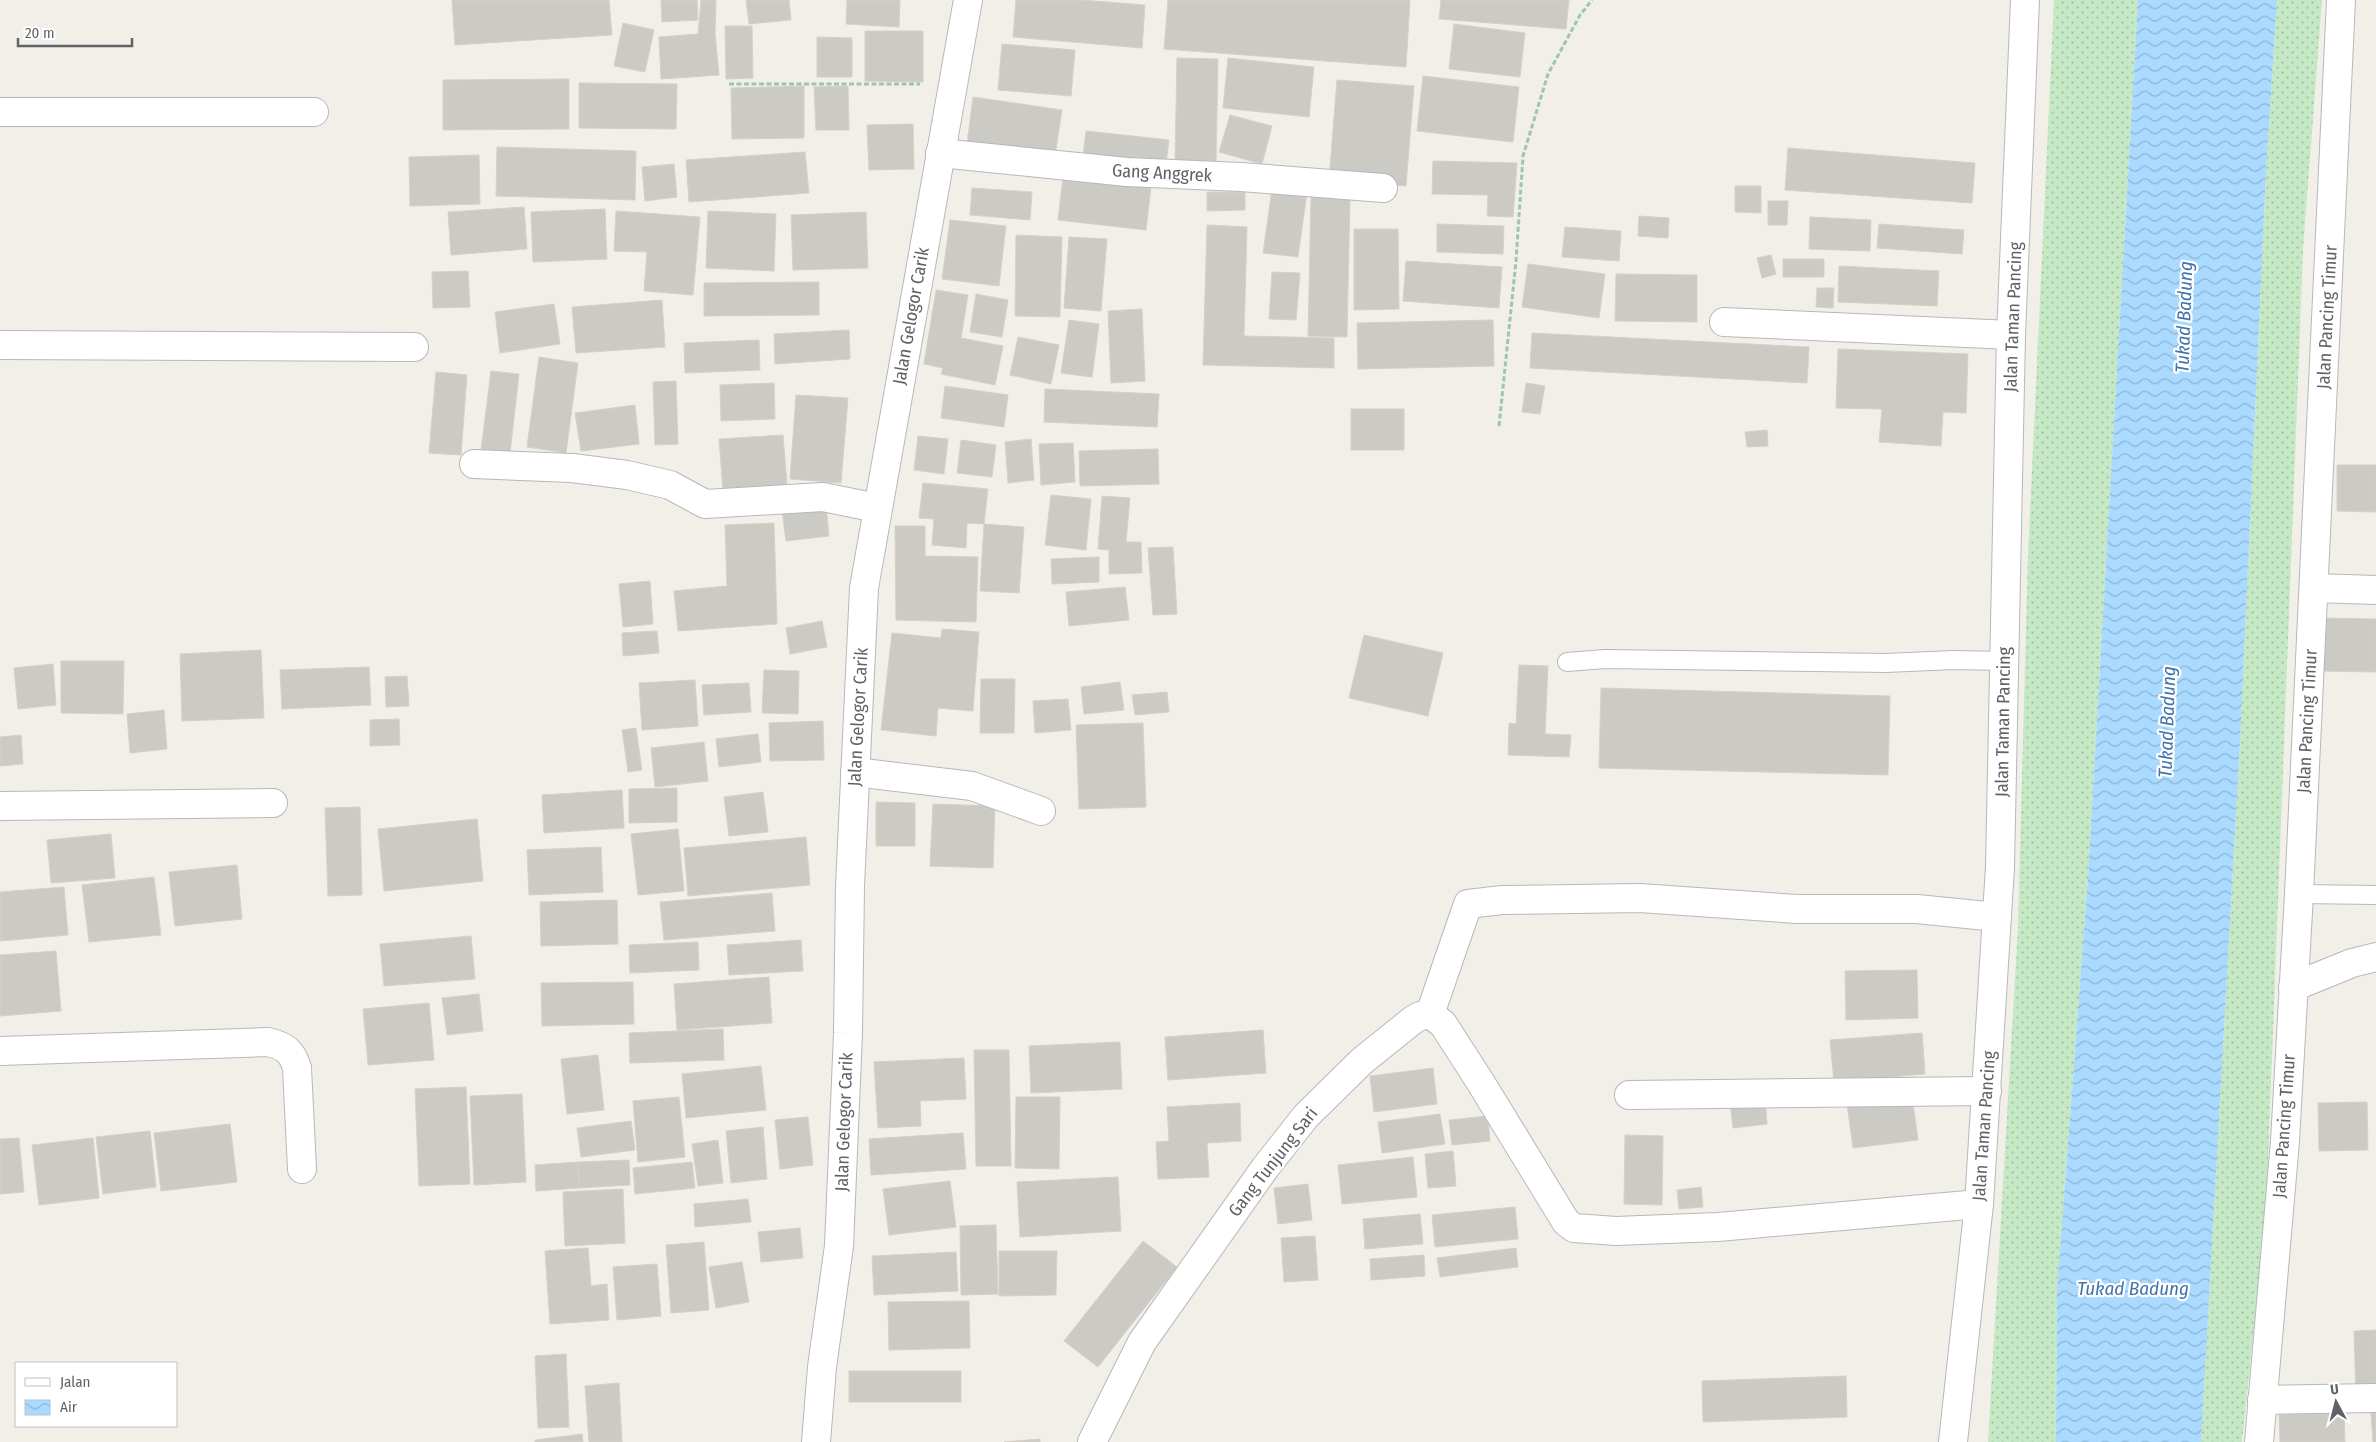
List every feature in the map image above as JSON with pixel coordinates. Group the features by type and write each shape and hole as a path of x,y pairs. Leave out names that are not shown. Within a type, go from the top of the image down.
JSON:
{"street":[{"name":"Jalan Gelogor Carik","path":"816,1442 822,1367 839,1246 848,1033 850,886 864,588 968,0"},
{"name":"Jalan Taman Pancing","path":"1953,1442 1979,1204 2000,867 2011,335 2025,0"},
{"name":"Jalan Pancing Timur","path":"2258,1442 2284,1141 2299,894 2341,0"},
{"path":"0,112 314,112"},
{"name":"Gang Anggrek","path":"940,153 1127,172 1241,177 1383,188"},
{"path":"1724,322 2011,335"},
{"path":"0,345 414,347"},
{"path":"474,464 572,468 627,475 670,485 705,504 823,497 877,508"},
{"path":"2314,588 2376,590"},
{"path":"855,772 972,786 1041,811"},
{"path":"0,806 273,803"},
{"path":"1979,1204 1718,1227 1616,1230 1574,1228 1566,1222 1443,1024 1430,1014 1468,904 1502,900 1640,898 1797,909 1916,909 1997,917"},
{"path":"2293,988 2352,963 2376,957"},
{"name":"Gang Tunjung Sari","path":"1092,1442 1142,1342 1265,1168 1306,1116 1362,1061 1413,1020 1430,1014"},
{"path":"0,1051 268,1042 282,1045 293,1054 297,1068 302,1169"},
{"path":"1629,1095 1987,1091"},
{"path":"2262,1400 2376,1398"}],"lane":[{"path":"1567,662 1605,659 1876,663 1954,660 2004,661"},
{"path":"2299,894 2376,895"}],"path":[{"path":"1499,426 1516,261 1523,156 1548,74 1580,15 1592,0"},
{"path":"729,84 953,84"}],"green space":[{"path":"2054,0 2138,0 2088,877 2057,1290 2056,1442 1988,1442 2018,927 2028,556"},
{"path":"2277,0 2322,0 2303,249 2266,1212 2242,1442 2201,1442 2240,742 2266,171"}],"water":[{"name":"Tukad Badung","path":"2138,0 2277,0 2266,171 2240,742 2201,1442 2056,1442 2057,1290 2088,877"}],"building":[{"path":"452,0 609,0 612,35 455,45"},
{"path":"661,0 697,0 698,20 662,22"},
{"path":"701,0 716,0 715,33 719,75 661,79 659,37 698,34"},
{"path":"746,0 789,0 791,20 749,24"},
{"path":"847,0 900,0 899,27 846,24"},
{"path":"1016,0 1082,0 1145,5 1142,48 1013,37"},
{"path":"1168,0 1410,0 1406,67 1164,49"},
{"path":"1441,0 1569,0 1566,29 1439,19"},
{"path":"623,23 654,30 645,72 614,66"},
{"path":"1454,24 1525,33 1520,77 1449,69"},
{"path":"725,26 752,26 753,78 726,79"},
{"path":"865,31 923,31 923,82 865,81"},
{"path":"817,37 852,38 852,77 817,77"},
{"path":"1002,44 1075,50 1071,96 998,90"},
{"path":"1177,58 1218,59 1216,161 1175,160"},
{"path":"1228,58 1314,67 1309,117 1223,108"},
{"path":"1423,76 1519,87 1513,142 1417,131"},
{"path":"569,79 569,129 443,130 443,80"},
{"path":"1337,80 1414,86 1406,186 1329,180"},
{"path":"579,83 677,84 676,129 579,128"},
{"path":"804,86 804,138 732,139 731,88"},
{"path":"848,86 849,130 816,130 814,87"},
{"path":"973,97 1062,110 1055,156 967,144"},
{"path":"1230,115 1272,126 1262,164 1219,152"},
{"path":"913,124 914,169 869,170 867,125"},
{"path":"1086,131 1169,140 1166,164 1083,155"},
{"path":"497,147 636,151 635,200 496,196"},
{"path":"1788,148 1975,163 1972,203 1785,190"},
{"path":"805,152 809,193 689,202 686,160"},
{"path":"479,155 480,204 410,206 409,157"},
{"path":"1433,161 1517,163 1513,217 1487,216 1488,195 1432,194"},
{"path":"674,164 677,197 645,201 642,167"},
{"path":"1063,177 1151,187 1146,230 1058,220"},
{"path":"1735,186 1761,186 1761,213 1735,212"},
{"path":"972,188 1032,192 1030,220 970,215"},
{"path":"1272,189 1307,193 1298,257 1263,253"},
{"path":"1207,192 1245,192 1245,210 1207,211"},
{"path":"1311,197 1350,198 1347,337 1308,336"},
{"path":"1768,201 1788,201 1787,225 1768,225"},
{"path":"524,207 527,249 451,255 448,212"},
{"path":"605,209 607,259 533,262 531,212"},
{"path":"616,211 700,217 693,295 644,291 647,252 614,251"},
{"path":"708,211 776,214 774,271 706,268"},
{"path":"866,212 868,268 793,270 791,215"},
{"path":"1639,216 1669,218 1668,238 1638,236"},
{"path":"1810,217 1871,220 1870,251 1809,249"},
{"path":"950,220 1006,226 999,286 942,279"},
{"path":"1437,224 1504,226 1503,254 1437,252"},
{"path":"1879,224 1964,230 1962,254 1877,248"},
{"path":"1207,225 1247,227 1244,336 1334,338 1334,368 1203,365"},
{"path":"1565,227 1621,231 1619,261 1562,257"},
{"path":"1354,229 1398,229 1399,309 1354,310"},
{"path":"1016,235 1062,237 1060,317 1015,316"},
{"path":"1069,237 1107,239 1101,311 1064,308"},
{"path":"1771,255 1776,274 1762,278 1757,258"},
{"path":"1783,259 1824,259 1824,277 1783,277"},
{"path":"1406,261 1502,267 1499,308 1403,301"},
{"path":"1528,264 1605,274 1599,318 1522,307"},
{"path":"1839,266 1939,271 1937,306 1838,302"},
{"path":"468,271 470,307 433,308 432,272"},
{"path":"1272,272 1300,273 1296,320 1269,319"},
{"path":"1616,274 1697,275 1697,322 1615,321"},
{"path":"819,282 819,315 704,316 704,283"},
{"path":"1817,288 1834,288 1833,308 1816,307"},
{"path":"936,290 968,295 961,338 1003,346 995,385 941,374 943,368 924,364"},
{"path":"976,294 1008,300 1002,337 970,332"},
{"path":"662,300 665,347 576,353 572,307"},
{"path":"554,304 560,344 500,353 495,312"},
{"path":"1142,309 1145,381 1111,383 1108,311"},
{"path":"1069,320 1099,324 1092,377 1061,373"},
{"path":"1493,320 1494,366 1358,369 1357,323"},
{"path":"849,330 850,359 775,364 774,334"},
{"path":"1532,333 1809,347 1807,383 1530,368"},
{"path":"1018,337 1059,345 1051,384 1010,375"},
{"path":"759,340 760,370 685,373 684,343"},
{"path":"1838,349 1968,354 1966,413 1943,412 1941,446 1879,442 1882,409 1836,408"},
{"path":"539,357 578,363 566,453 527,447"},
{"path":"491,371 519,374 510,453 481,450"},
{"path":"436,372 467,375 461,455 429,453"},
{"path":"676,381 678,444 655,445 653,382"},
{"path":"774,383 775,419 721,421 720,385"},
{"path":"1526,383 1545,386 1540,414 1522,412"},
{"path":"945,386 1008,395 1004,427 941,418"},
{"path":"1045,389 1159,394 1157,427 1044,422"},
{"path":"796,395 848,398 841,483 790,479"},
{"path":"635,405 639,444 581,451 575,413"},
{"path":"1351,409 1404,409 1404,450 1351,450"},
{"path":"1767,430 1768,446 1747,447 1745,432"},
{"path":"783,435 787,485 723,490 719,439"},
{"path":"918,436 948,439 944,474 914,470"},
{"path":"1031,439 1034,480 1008,483 1005,442"},
{"path":"961,440 996,445 992,477 957,473"},
{"path":"1073,443 1075,482 1041,485 1039,444"},
{"path":"1158,449 1159,484 1080,486 1079,451"},
{"path":"2337,465 2376,465 2376,512 2337,511"},
{"path":"923,483 988,489 984,524 967,523 966,548 932,545 934,519 919,518"},
{"path":"1051,495 1091,499 1086,550 1045,545"},
{"path":"1102,496 1130,498 1126,542 1141,542 1142,573 1109,574 1109,550 1098,549"},
{"path":"826,506 829,536 786,541 782,511"},
{"path":"774,523 777,624 678,631 674,591 727,586 725,525"},
{"path":"984,524 1024,527 1019,593 980,591"},
{"path":"895,526 925,526 925,556 978,557 976,622 896,620"},
{"path":"1173,547 1177,614 1153,615 1148,548"},
{"path":"1099,557 1099,582 1052,584 1051,559"},
{"path":"650,581 653,624 623,627 619,584"},
{"path":"1125,587 1129,620 1069,626 1066,592"},
{"path":"2323,618 2376,619 2376,672 2321,671"},
{"path":"822,621 827,647 790,654 786,628"},
{"path":"942,629 979,632 973,711 938,708 936,736 881,730 892,633 941,638"},
{"path":"657,631 659,653 623,656 622,633"},
{"path":"1364,635 1443,653 1428,716 1349,698"},
{"path":"261,650 264,718 182,721 180,654"},
{"path":"61,661 124,661 123,714 61,713"},
{"path":"53,664 56,705 18,709 14,668"},
{"path":"1519,665 1548,666 1545,734 1571,735 1569,757 1508,755 1509,723 1516,724"},
{"path":"369,667 371,705 282,709 280,670"},
{"path":"764,670 799,671 798,714 762,713"},
{"path":"407,676 409,706 386,707 385,677"},
{"path":"981,679 1015,679 1014,733 980,733"},
{"path":"695,680 698,726 642,730 639,683"},
{"path":"1120,682 1124,710 1084,714 1081,687"},
{"path":"749,683 751,712 704,715 702,685"},
{"path":"1601,688 1890,696 1888,775 1599,768"},
{"path":"1167,692 1169,712 1135,715 1132,695"},
{"path":"1068,699 1071,730 1035,733 1033,701"},
{"path":"164,710 167,749 130,753 127,714"},
{"path":"399,719 400,745 370,746 370,720"},
{"path":"823,721 824,760 770,761 769,723"},
{"path":"1143,723 1146,807 1079,809 1076,725"},
{"path":"636,728 642,770 628,772 622,730"},
{"path":"758,734 761,762 719,767 716,739"},
{"path":"21,735 23,764 0,766 0,737"},
{"path":"704,742 708,781 655,787 651,748"},
{"path":"677,788 677,822 629,823 629,789"},
{"path":"622,790 624,828 544,833 542,795"},
{"path":"763,792 768,832 729,836 724,797"},
{"path":"876,802 915,803 915,846 876,846"},
{"path":"933,804 995,806 993,868 930,866"},
{"path":"360,807 362,895 328,896 325,808"},
{"path":"477,819 483,881 384,891 378,829"},
{"path":"678,829 684,891 638,895 631,834"},
{"path":"111,834 115,878 51,883 47,840"},
{"path":"806,837 810,885 688,896 684,848"},
{"path":"601,847 603,892 529,895 527,850"},
{"path":"237,865 242,919 175,926 169,872"},
{"path":"154,877 161,935 89,942 82,885"},
{"path":"64,887 68,935 0,941 0,892"},
{"path":"772,893 775,931 664,940 660,902"},
{"path":"617,900 618,944 541,946 540,902"},
{"path":"471,936 475,979 384,986 380,944"},
{"path":"801,940 803,971 729,975 727,945"},
{"path":"698,942 699,970 630,973 629,945"},
{"path":"56,951 61,1011 0,1016 0,955"},
{"path":"1917,970 1918,1018 1846,1020 1845,971"},
{"path":"769,977 772,1023 677,1030 674,984"},
{"path":"633,982 634,1024 542,1026 541,983"},
{"path":"479,994 483,1031 447,1035 442,998"},
{"path":"429,1003 434,1060 368,1065 363,1009"},
{"path":"723,1029 724,1060 630,1063 629,1033"},
{"path":"1263,1030 1266,1073 1168,1080 1165,1037"},
{"path":"1922,1033 1925,1074 1834,1082 1830,1040"},
{"path":"1120,1042 1122,1089 1031,1093 1029,1046"},
{"path":"974,1050 1009,1050 1011,1166 976,1166"},
{"path":"598,1055 604,1110 567,1114 561,1059"},
{"path":"964,1058 966,1099 920,1101 921,1126 878,1128 874,1062"},
{"path":"761,1066 766,1110 686,1118 682,1074"},
{"path":"1433,1068 1437,1104 1374,1112 1370,1076"},
{"path":"466,1087 470,1184 419,1186 415,1089"},
{"path":"522,1094 526,1182 474,1185 470,1096"},
{"path":"1912,1095 1918,1140 1853,1148 1847,1104"},
{"path":"679,1097 685,1157 638,1162 633,1101"},
{"path":"1016,1097 1060,1097 1059,1169 1015,1168"},
{"path":"1765,1097 1767,1124 1733,1128 1730,1101"},
{"path":"2367,1102 2368,1150 2319,1151 2318,1103"},
{"path":"1240,1103 1241,1141 1207,1143 1209,1177 1158,1179 1156,1142 1169,1141 1167,1107"},
{"path":"1440,1114 1445,1144 1382,1153 1378,1122"},
{"path":"1488,1116 1490,1141 1452,1145 1449,1120"},
{"path":"808,1117 813,1165 780,1169 775,1120"},
{"path":"631,1121 635,1150 581,1157 577,1128"},
{"path":"230,1124 237,1182 161,1191 154,1133"},
{"path":"763,1127 767,1179 731,1183 726,1131"},
{"path":"150,1131 156,1187 103,1194 96,1137"},
{"path":"963,1133 966,1169 871,1175 869,1139"},
{"path":"1625,1135 1663,1136 1662,1205 1624,1204"},
{"path":"19,1138 24,1192 0,1194 0,1139"},
{"path":"93,1138 99,1198 39,1205 32,1145"},
{"path":"718,1140 723,1183 698,1186 692,1144"},
{"path":"1453,1151 1456,1186 1428,1188 1425,1154"},
{"path":"1413,1157 1417,1197 1342,1204 1338,1165"},
{"path":"629,1160 630,1185 579,1188 578,1162"},
{"path":"578,1162 579,1188 536,1191 535,1165"},
{"path":"692,1162 695,1188 635,1194 633,1168"},
{"path":"1118,1177 1121,1231 1020,1237 1017,1182"},
{"path":"950,1181 956,1227 889,1235 883,1189"},
{"path":"1308,1184 1312,1220 1278,1224 1274,1188"},
{"path":"1701,1187 1703,1207 1679,1209 1677,1190"},
{"path":"623,1189 625,1243 565,1246 563,1192"},
{"path":"748,1199 751,1222 695,1227 694,1204"},
{"path":"1515,1207 1518,1239 1435,1247 1432,1215"},
{"path":"1420,1214 1423,1244 1365,1249 1363,1219"},
{"path":"996,1225 998,1294 961,1295 960,1226"},
{"path":"800,1228 803,1258 761,1262 758,1232"},
{"path":"1315,1236 1318,1280 1284,1282 1281,1238"},
{"path":"1143,1241 1177,1267 1098,1367 1064,1341"},
{"path":"704,1242 709,1310 671,1313 666,1245"},
{"path":"588,1248 591,1286 607,1284 609,1320 550,1324 545,1251"},
{"path":"1516,1248 1518,1267 1440,1277 1437,1258"},
{"path":"999,1251 1057,1251 1056,1295 999,1296"},
{"path":"956,1252 958,1291 874,1295 872,1256"},
{"path":"1424,1255 1425,1276 1371,1280 1370,1259"},
{"path":"742,1262 749,1302 716,1308 709,1267"},
{"path":"657,1264 661,1316 617,1320 613,1267"},
{"path":"969,1301 970,1348 889,1350 888,1302"},
{"path":"2376,1330 2376,1395 2356,1396 2354,1331"},
{"path":"566,1354 569,1427 538,1428 535,1356"},
{"path":"849,1371 961,1371 961,1402 849,1402"},
{"path":"1846,1376 1847,1417 1703,1422 1702,1381"},
{"path":"619,1383 622,1442 589,1442 585,1386"},
{"path":"2344,1413 2345,1442 2280,1442 2279,1415"},
{"path":"2371,1413 2376,1413 2376,1442 2373,1442"},
{"path":"582,1434 583,1442 535,1442 535,1440"},
{"path":"1040,1439 1040,1442 1004,1442"}]}
